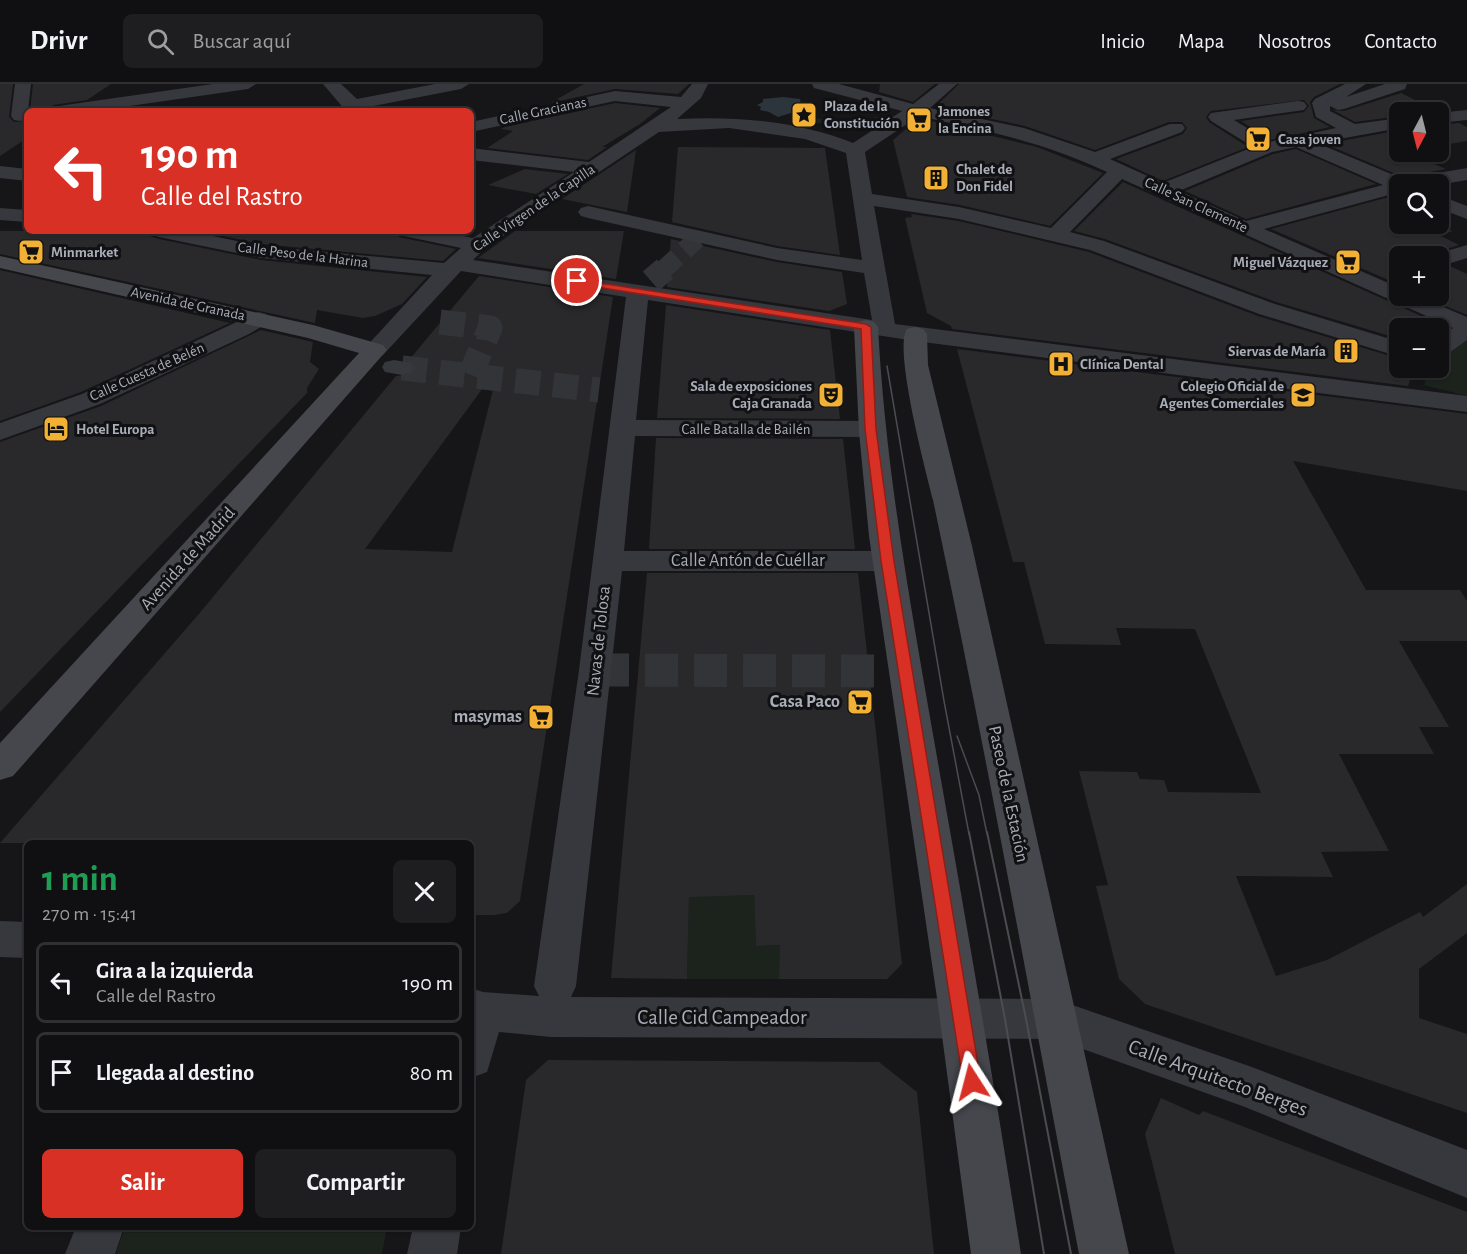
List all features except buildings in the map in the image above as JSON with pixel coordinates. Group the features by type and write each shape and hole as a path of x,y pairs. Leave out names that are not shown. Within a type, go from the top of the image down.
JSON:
{"main road":[{"name":"Avenida de Granada","path":"0,262 325,335 390,362"},
{"path":"888,329 870,429 887,561 962,1018 996,1254"},
{"name":"Paseo de la Estación","path":"888,329 916,365 957,546 1104,1254"},
{"name":"Avenida de Madrid","path":"0,766 390,362"}],"street":[{"path":"23,84 23,115"},
{"path":"80,108 248,84"},
{"path":"331,84 354,108 461,84"},
{"name":"Calle San Clemente","path":"820,84 916,110 1018,132 1096,158 1161,190 1374,284 1467,328"},
{"path":"855,150 916,110 949,84"},
{"path":"1352,130 1322,113 1321,103 1358,84"},
{"path":"1322,111 1399,85 1396,84"},
{"name":"Calle Gracianas","path":"474,126 608,90 693,94"},
{"path":"651,128 693,94 709,108 746,126"},
{"path":"1267,148 1217,117 1298,106"},
{"path":"0,118 23,115"},
{"path":"0,128 23,115"},
{"path":"1449,117 1467,115"},
{"path":"651,128 679,123 746,126 813,134 855,150"},
{"path":"1161,190 1267,148 1295,140 1389,125"},
{"name":"Calle Virgen de la Capilla","path":"390,362 452,267 477,245 651,128"},
{"path":"1096,158 1176,128"},
{"path":"1295,140 1389,181"},
{"path":"855,150 873,268 888,329"},
{"path":"474,154 593,168"},
{"path":"1057,234 1102,186 1121,170"},
{"path":"0,172 24,175"},
{"path":"1449,177 1467,174"},
{"path":"1244,228 1389,189"},
{"path":"862,198 959,213 1097,245 1267,309 1389,347"},
{"path":"1449,206 1467,213"},
{"path":"590,210 777,254 873,268"},
{"path":"0,214 24,216"},
{"name":"Calle Peso de la Harina","path":"174,234 261,252 452,267 888,329 1419,386 1467,404"},
{"path":"421,234 477,245"},
{"path":"1449,257 1467,251"},
{"path":"1374,284 1389,279"},
{"name":"Navas de Tolosa","path":"555,986 596,670 622,428 613,392 644,287"},
{"name":"Calle Cuesta de Belén","path":"33,418 91,399 258,319"},
{"path":"1449,342 1467,328"},
{"path":"0,423 33,418"},
{"path":"0,432 33,418"},
{"name":"Calle Batalla de Bailén","path":"622,428 870,429"},
{"name":"Calle Antón de Cuéllar","path":"608,561 887,561"},
{"path":"0,939 24,940"},
{"path":"474,1034 477,1009"},
{"name":"Calle Cid Campeador","path":"477,1009 551,1017 962,1018"},
{"name":"Calle Arquitecto Berges","path":"962,1018 1055,1019 1249,1087 1467,1174"},
{"path":"90,1254 99,1230"},
{"path":"432,1254 436,1230"}],"shaded area":[{"path":"783,97 800,99 801,105 807,108 778,117 760,110 761,107 757,105 763,102 763,99"},
{"path":"885,116 894,121 859,126 804,120 805,118 855,120"},
{"path":"1467,338 1467,396 1424,385 1426,378 1449,378 1449,350"},
{"path":"754,895 756,946 781,945 779,979 687,979 689,896"},
{"path":"124,1230 386,1230 382,1254 116,1254"}],"tunnel":[{"path":"663,270 697,239"},
{"path":"651,281 665,269"},
{"path":"440,322 490,328 470,376"},
{"path":"402,368 470,376"},
{"path":"470,376 599,390"},
{"path":"596,670 876,671"}],"tram line":[{"path":"887,366 969,834"},
{"path":"957,736 979,795 987,834"},
{"path":"969,832 1005,1019 1044,1254"},
{"path":"987,832 1071,1254"}],"place":[{"name":"Plaza de la Constitución","path":"804,115"},
{"name":"Jamones la Encina","path":"919,120"},
{"name":"Casa joven","path":"1258,139"},
{"name":"Chalet de Don Fidel","path":"936,178"},
{"name":"Minmarket","path":"31,252"},
{"name":"Miguel Vázquez","path":"1348,262"},
{"name":"Siervas de María","path":"1346,351"},
{"name":"Clínica Dental","path":"1061,364"},
{"name":"Sala de exposiciones Caja Granada","path":"831,395"},
{"name":"Colegio Oficial de Agentes Comerciales","path":"1303,395"},
{"name":"Hotel Europa","path":"56,429"},
{"name":"Casa Paco","path":"860,702"},
{"name":"masymas","path":"541,717"}],"route":[{"path":"577,281 866,327 870,429 887,561 972,1082"}]}
